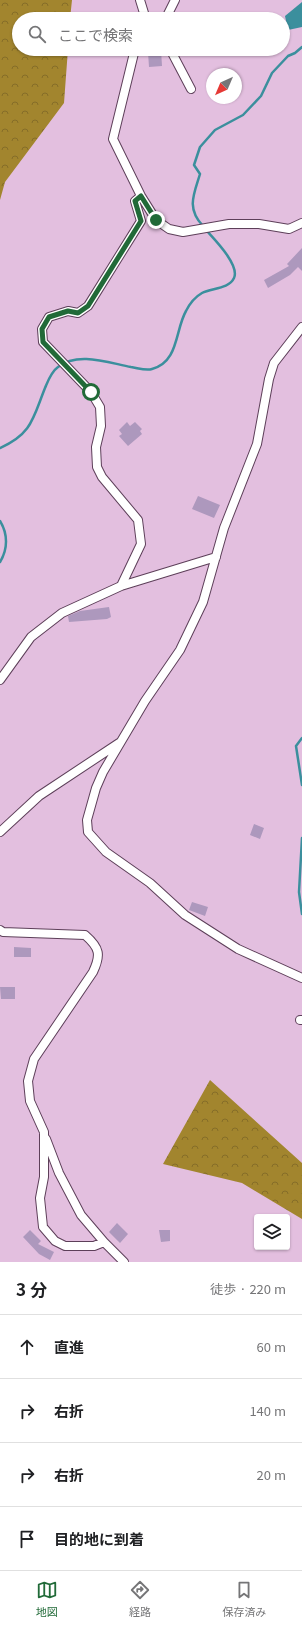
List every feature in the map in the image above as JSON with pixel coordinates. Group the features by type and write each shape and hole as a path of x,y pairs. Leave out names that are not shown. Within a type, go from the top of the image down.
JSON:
{"street":[{"path":"140,0 144,12"},
{"path":"169,12 175,0"},
{"path":"133,56 112,139 141,196 156,220 169,229 183,232 229,224 259,224 289,229 302,223"},
{"path":"174,56 191,89"},
{"path":"121,586 141,544 138,520 102,477 97,467 96,447 101,426 100,407 91,392 43,342 42,329 49,317 68,311 78,313 88,306 141,221 135,201 141,196"},
{"path":"302,327 274,363 269,380 257,444 224,528 203,602 180,650 145,701 96,788 87,820 88,832 106,852 150,883 185,915 238,949 302,978"},
{"path":"0,680 31,637 62,613 121,586 216,557"},
{"path":"0,832 39,796 122,741"},
{"path":"0,930 3,932 85,935 93,942 98,951 98,960 93,972 34,1060 28,1081 30,1101 44,1132 59,1173 80,1215 124,1262"},
{"path":"44,1132 44,1177 40,1198 42,1227 55,1241 65,1246 94,1246 104,1242"}],"green space":[{"path":"0,0 72,0 71,12 12,12 12,56 67,56 64,103 5,182 0,200"},
{"path":"210,1080 302,1163 302,1219 242,1183 163,1164"}],"water":[{"path":"302,2 302,27 290,30 290,12"}],"building":[{"path":"148,56 161,56 162,66 149,67"},
{"path":"302,248 302,271 298,267 290,275 268,288 264,280 289,266 287,264"},
{"path":"127,422 130,426 135,422 142,429 140,431 142,434 128,446 119,436 122,434 119,430"},
{"path":"198,496 220,505 214,518 192,509"},
{"path":"109,607 111,617 107,619 69,622 68,616 80,611"},
{"path":"254,824 264,828 260,839 250,835"},
{"path":"192,902 208,907 205,916 189,910"},
{"path":"14,947 31,948 31,957 14,957"},
{"path":"0,987 15,987 15,999 1,999"},
{"path":"117,1223 128,1234 120,1243 109,1232"},
{"path":"30,1230 41,1241 38,1244 54,1252 50,1260 39,1254 23,1237"},
{"path":"159,1230 170,1230 170,1241 161,1242"}],"waterway":[{"path":"290,55 302,47"},
{"path":"203,226 193,207 194,194 200,174 194,165 200,147 215,130 243,115 261,96 272,73 288,56"},
{"path":"0,448 11,443 25,431 34,416 52,374 58,367 66,362 84,359 104,361 147,370 161,365 167,360 172,353 182,319 192,301 206,291 232,282 234,278 235,273 230,259 206,230"},
{"path":"0,521 6,536 6,547 0,562"},
{"path":"302,738 296,746 302,785"},
{"path":"302,838 299,892 302,914"}],"route":[{"path":"91,392 43,342 42,329 49,317 68,311 78,313 88,306 141,221 135,201 141,196 156,220"}]}
